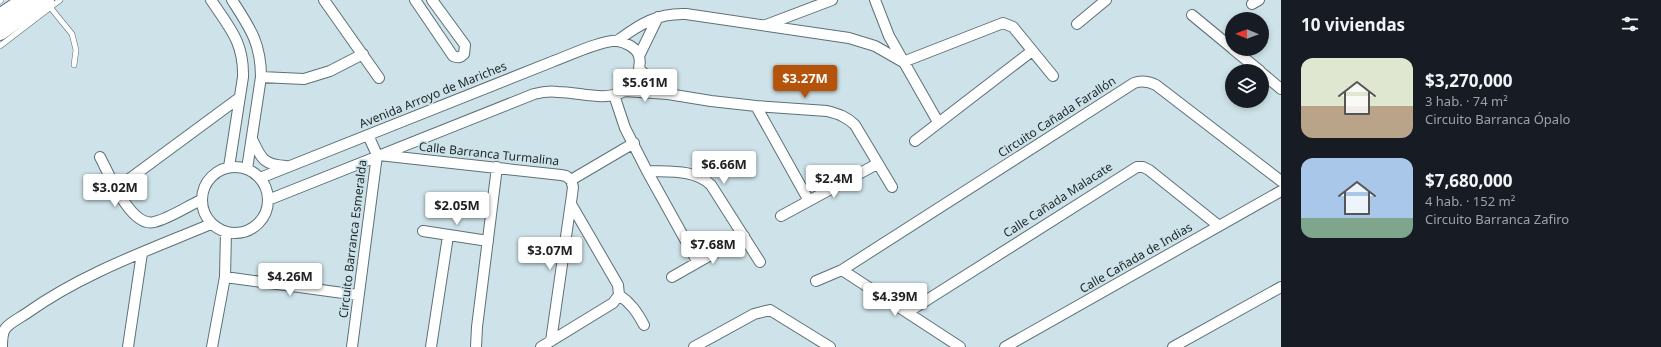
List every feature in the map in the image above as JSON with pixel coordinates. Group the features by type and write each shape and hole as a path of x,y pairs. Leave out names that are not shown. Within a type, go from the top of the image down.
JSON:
{"main road":[{"path":"0,17 25,0"},
{"path":"0,32 48,3"}],"street":[{"path":"211,0 232,32 242,52 243,77 229,167"},
{"path":"232,0 252,32 259,48 261,62 261,78 247,169"},
{"path":"324,0 379,78"},
{"path":"415,0 453,56 461,57 464,54 465,45 432,0"},
{"path":"764,26 832,0"},
{"path":"875,0 903,62 938,122"},
{"path":"1077,24 1099,2"},
{"name":"Avenida Arroyo de Mariches","path":"260,178 554,61 601,44 617,40 636,27 658,17 672,14 686,14 849,38 875,46 903,62"},
{"path":"1192,15 1225,43"},
{"path":"268,200 377,155 534,94 559,92 600,96 614,95 625,91 632,86 639,68 639,56 658,17"},
{"path":"903,62 1003,23 1013,27 1053,76"},
{"path":"875,46 890,36"},
{"path":"617,40 634,48 639,56"},
{"path":"915,141 1032,51"},
{"path":"261,78 290,79 311,77 330,71 363,54"},
{"path":"1241,56 1251,64"},
{"path":"639,68 668,94"},
{"path":"1269,79 1281,89"},
{"name":"Circuito Cañada Farallón","path":"816,281 842,270 1134,83 1142,81 1149,81 1156,84 1281,181"},
{"path":"625,91 668,94 756,106 827,111 839,114 848,118 855,125 892,187"},
{"path":"614,95 621,118 647,171 697,262"},
{"path":"117,188 239,98"},
{"path":"756,106 809,201"},
{"name":"Circuito Barranca Esmeralda","path":"352,347 377,155 368,135"},
{"path":"252,139 260,155 266,162 274,165 288,166"},
{"name":"Calle Barranca Turmalina","path":"377,155 561,175 566,176 571,180 634,143"},
{"path":"100,158 133,215 143,222 154,222 201,200"},
{"path":"781,216 877,164"},
{"path":"229,167 247,169 260,178 267,192 268,200 266,210 262,219 255,227 246,232 236,234 226,232 211,224 206,217 202,209 201,200 203,188 209,178 218,171 229,167"},
{"path":"476,347 477,328 497,167"},
{"name":"Calle Cañada Malacate","path":"908,312 1137,167 1143,167 1149,170 1219,226"},
{"path":"647,171 691,174 706,180 711,185 760,262"},
{"path":"551,341 571,204 573,187 571,180"},
{"name":"Calle Cañada de Indias","path":"1005,347 1281,191"},
{"path":"541,347 613,303 619,295 618,285 571,204"},
{"path":"2,347 5,330 33,308 78,283 142,253 211,224"},
{"path":"423,231 488,241"},
{"path":"212,347 224,277 226,232"},
{"path":"432,347 448,236"},
{"path":"672,277 744,236"},
{"path":"128,347 142,253"},
{"path":"842,270 960,347"},
{"path":"224,277 358,295"},
{"path":"1173,347 1281,287"},
{"path":"619,295 627,300 634,308 644,325"},
{"path":"694,347 754,314 770,310 830,347"}],"lane":[{"path":"0,46 48,3 60,0"},
{"path":"48,3 72,34 76,50 74,65"}]}
